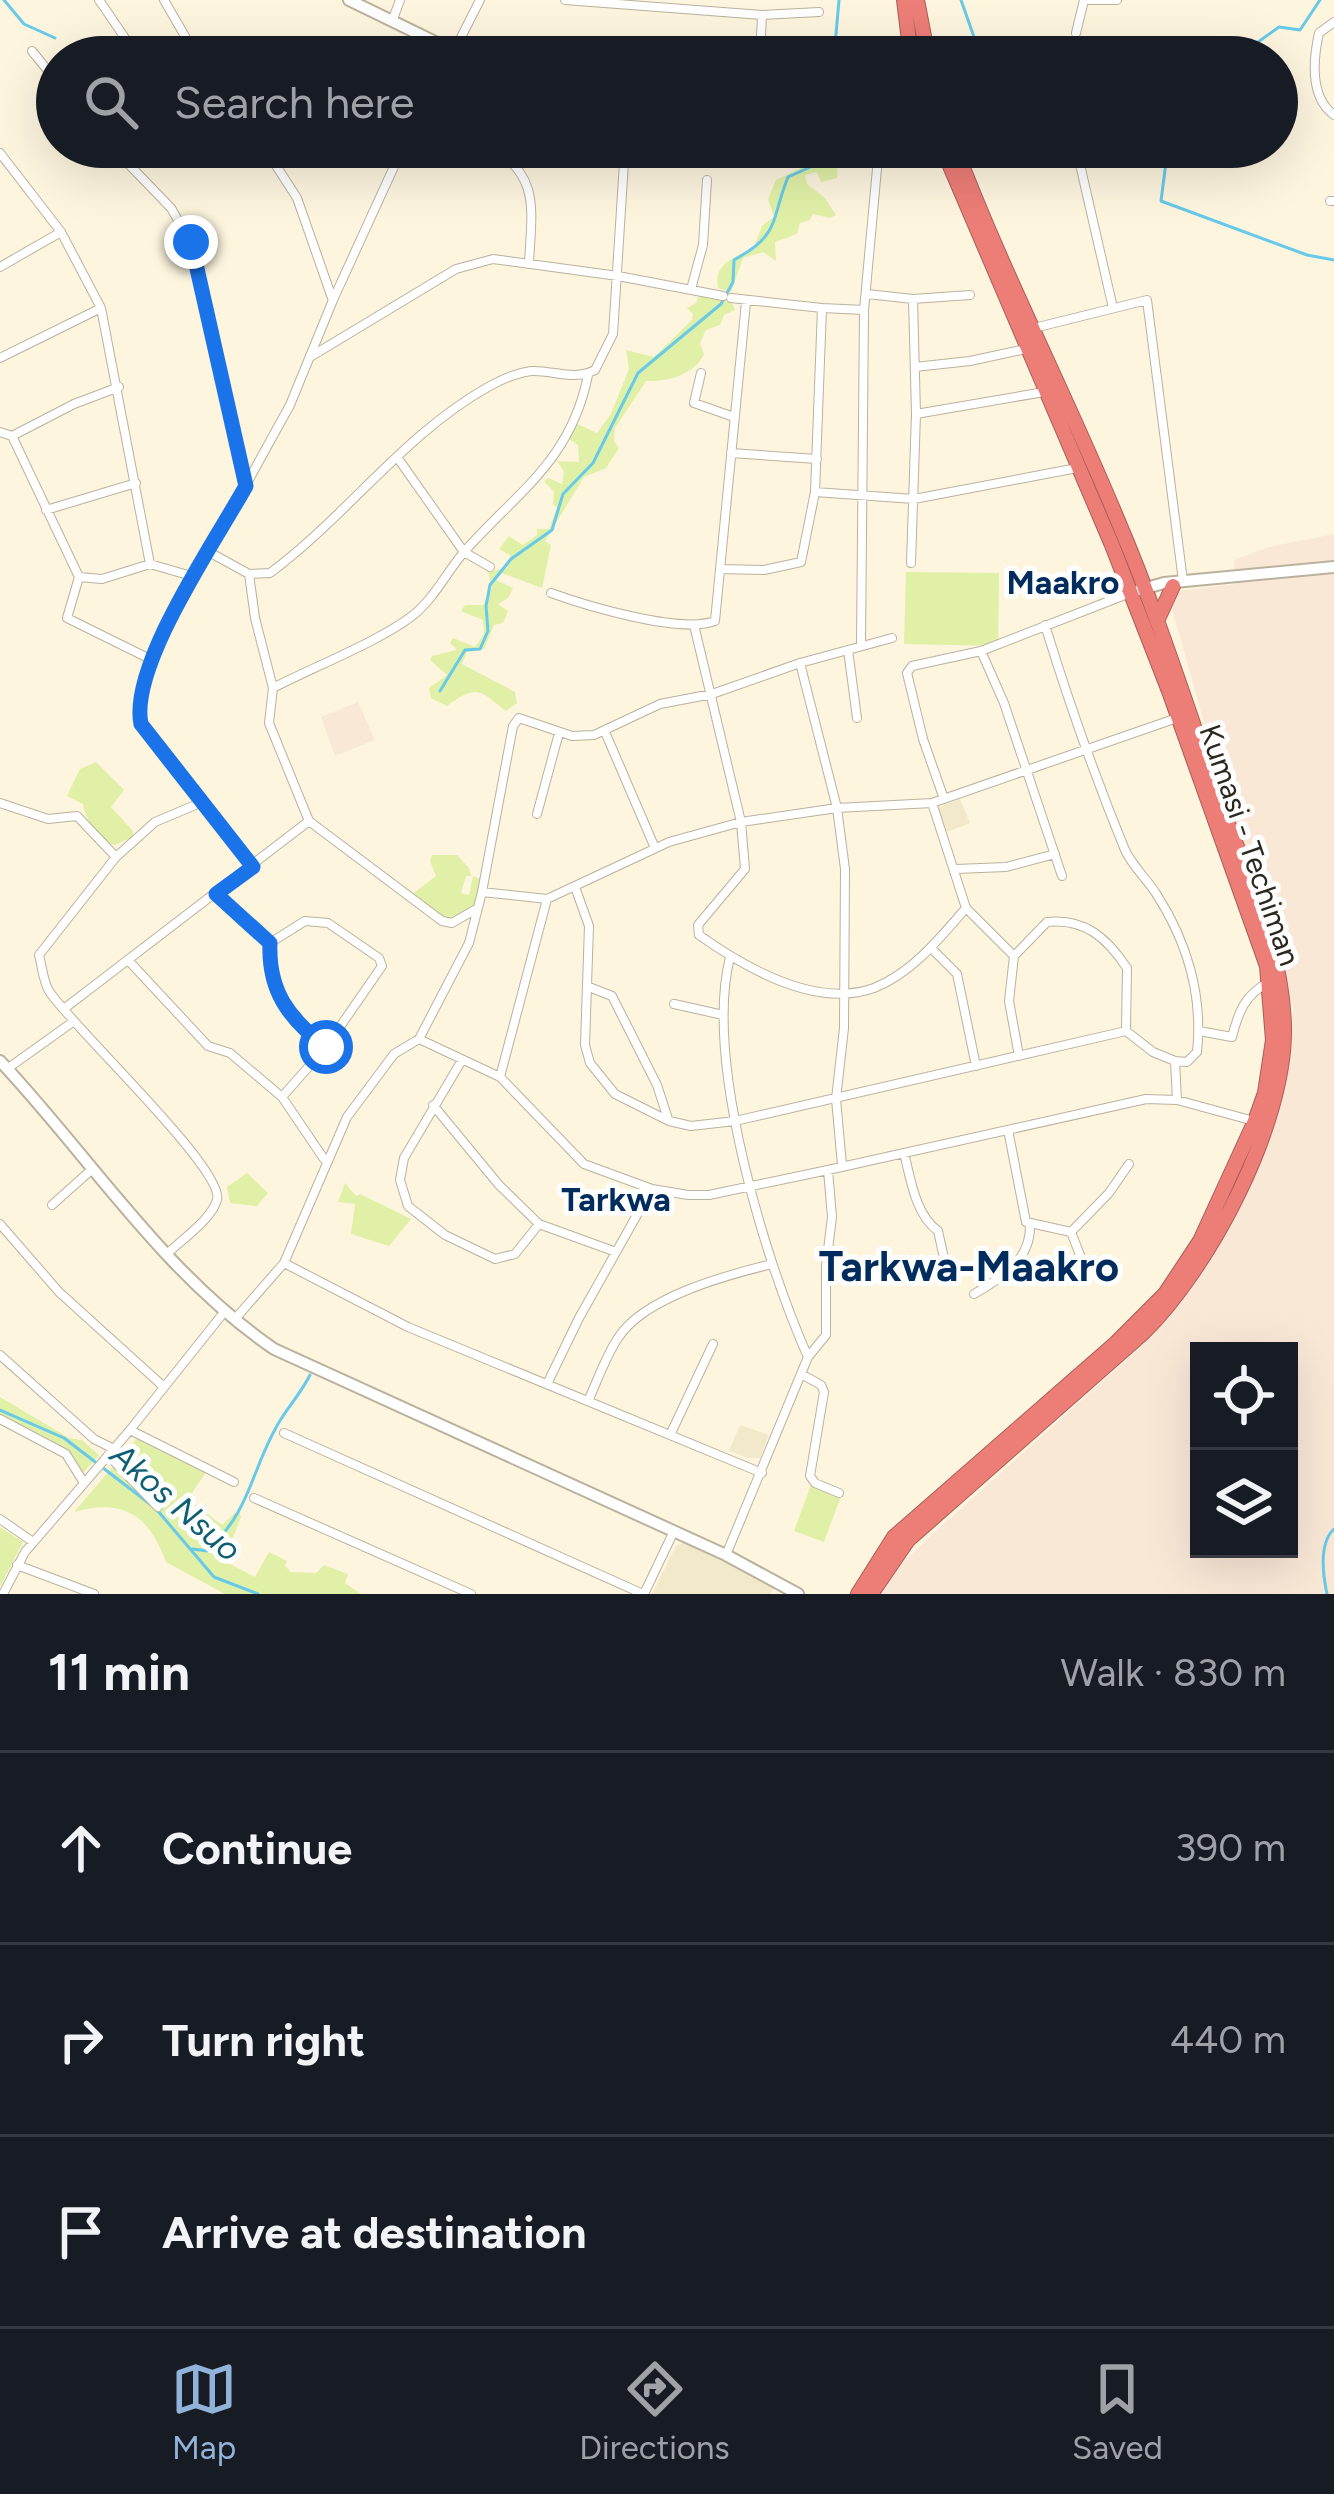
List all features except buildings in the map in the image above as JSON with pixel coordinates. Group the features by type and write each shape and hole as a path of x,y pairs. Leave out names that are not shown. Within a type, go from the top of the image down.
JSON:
{"highway":[{"path":"904,0 908,36"},
{"path":"917,0 924,36"},
{"path":"871,1594 908,1540 1170,1305 1213,1240 1283,1056 1279,975 1157,621 1139,594 1138,569 1034,328 957,168"},
{"name":"Kumasi - Techiman","path":"858,1594 894,1537 1116,1343 1165,1294 1200,1241 1261,1123 1273,1040 1270,981 1256,934 1139,594 1026,350 957,168"},
{"path":"1138,569 1176,584 1157,621"}],"street":[{"path":"99,0 124,36"},
{"path":"164,0 185,36"},
{"path":"349,0 421,36"},
{"path":"393,19 400,0"},
{"path":"462,36 480,0"},
{"path":"565,0 650,2 762,15 819,12"},
{"path":"733,12 734,0"},
{"path":"1076,33 1085,0 1117,0"},
{"path":"761,36 762,15"},
{"path":"1334,22 1319,33 1315,74 1325,109 1334,115"},
{"path":"32,51 36,56"},
{"path":"2,159 62,232 101,308 150,563"},
{"path":"132,168 171,208 191,242 246,486"},
{"path":"278,168 297,197 333,299"},
{"path":"253,867 141,724 140,692 150,659 290,405 394,168"},
{"path":"516,168 530,189 529,263"},
{"path":"273,688 409,619 436,592 464,552 518,501 550,462 578,409 589,374 600,364 613,334 624,168"},
{"path":"861,645 864,310 877,168"},
{"path":"1081,168 1113,308"},
{"path":"691,289 703,245 707,180"},
{"path":"0,267 62,232"},
{"path":"309,358 456,269 493,259 618,276 746,302 864,310"},
{"path":"868,294 914,299 970,295"},
{"path":"911,563 914,299"},
{"path":"1034,328 1148,300 1176,584"},
{"path":"551,593 604,611 694,625 716,618 746,302"},
{"path":"0,358 101,308"},
{"path":"720,569 764,570 801,562 817,459 822,308"},
{"path":"915,367 1026,350"},
{"path":"209,552 259,576 278,567 397,457 484,388 534,371 589,374"},
{"path":"700,373 694,403 734,417"},
{"path":"0,432 12,436 118,387"},
{"path":"916,414 1045,392"},
{"path":"12,436 79,577 67,618 150,659"},
{"path":"731,453 817,459"},
{"path":"397,457 464,552 490,568"},
{"path":"814,492 914,499 1077,468"},
{"path":"46,510 137,483"},
{"path":"79,577 102,579 150,563 195,577"},
{"path":"944,799 923,739 908,673 912,666 981,651 1045,625 1176,584 1334,567"},
{"path":"249,574 273,688 269,723 309,821 442,921 452,923 480,907"},
{"path":"694,625 741,822 744,873 697,928 699,935 784,985 845,992 874,988 932,949 965,908"},
{"path":"1045,625 1128,856 1181,941 1196,990 1194,1058 1175,1061 1153,1052 1126,1031"},
{"path":"3,1594 33,1542 164,1387 284,1263 346,1117 394,1054 419,1040 465,953 480,907 518,718 559,733 605,732 661,704 712,694 892,638"},
{"path":"848,650 857,718"},
{"path":"981,651 1004,704 1062,876"},
{"path":"800,663 837,808 844,869 845,992 836,1099 842,1166"},
{"path":"482,892 547,899 655,848 741,822 837,808 932,803 1178,718"},
{"path":"605,732 655,848"},
{"path":"537,814 559,733"},
{"path":"166,1255 212,1210 218,1199 217,1184 47,988 39,955 116,857 155,822 200,802"},
{"path":"0,803 48,819 77,816 116,857"},
{"path":"932,803 965,908 1014,956"},
{"path":"65,1008 309,821"},
{"path":"956,868 1006,867 1054,854"},
{"path":"575,886 589,926 585,1045 590,1063 615,1094 669,1121 691,1126 735,1121 1126,1031"},
{"path":"216,894 270,943 270,974 279,999 302,1029 326,1047"},
{"path":"500,1077 547,899"},
{"path":"270,943 296,923 316,920 337,928 381,962 326,1047 282,1096"},
{"path":"1019,1056 1009,1000 1014,956 1048,922 1066,921 1096,930 1127,968 1126,1031"},
{"path":"932,949 957,974 976,1066"},
{"path":"730,957 722,992 735,1121 781,1298 808,1357"},
{"path":"128,960 208,1046 230,1053 282,1096 325,1160"},
{"path":"1198,1030 1232,1037 1242,1004 1270,981"},
{"path":"589,987 612,996 657,1084 669,1121"},
{"path":"674,1004 723,1015"},
{"path":"75,1021 4,1065 90,1171 166,1255 230,1315 296,1360 726,1555 792,1593"},
{"path":"419,1040 500,1077 584,1163 652,1189 700,1196 1146,1099 1177,1100 1261,1123"},
{"path":"462,1060 401,1167 402,1191 414,1214 495,1259 514,1254 539,1224"},
{"path":"1175,1061 1177,1100"},
{"path":"433,1106 491,1177 539,1224 616,1252"},
{"path":"1008,1130 1026,1222 1071,1232"},
{"path":"904,1153 916,1198 929,1224 938,1231 944,1258"},
{"path":"1071,1232 1129,1164"},
{"path":"726,1555 808,1357 826,1335 832,1217 828,1170"},
{"path":"52,1205 90,1171"},
{"path":"547,1384 652,1189"},
{"path":"0,1224 59,1292 164,1387"},
{"path":"974,1294 1000,1280 1027,1252 1030,1225"},
{"path":"1071,1232 1079,1255"},
{"path":"284,1263 408,1327 762,1473"},
{"path":"589,1399 625,1329 680,1292 772,1264"},
{"path":"671,1433 713,1344"},
{"path":"0,1355 94,1439 158,1507"},
{"path":"802,1375 821,1385 824,1392 810,1476 839,1493"},
{"path":"0,1419 66,1454 87,1479"},
{"path":"130,1430 234,1482"},
{"path":"284,1433 643,1594 674,1532"},
{"path":"254,1498 470,1594"},
{"path":"0,1519 33,1542"},
{"path":"16,1565 94,1594"}],"shaded area":[{"path":"1334,534 1334,1594 879,1594 902,1563 1145,1343 1189,1293 1239,1203 1279,1110 1290,1059 1293,1008 1279,943 1207,733 1172,609 1179,591 1236,584 1234,560 1269,547"},
{"path":"358,702 375,740 335,756 321,717"},
{"path":"960,799 970,823 947,832 937,808"},
{"path":"740,1425 769,1435 760,1458 729,1451"},
{"path":"685,1542 774,1586 771,1594 652,1594 676,1546"}],"green space":[{"path":"801,168 837,168 837,178 821,182 817,172 805,175 807,184 836,215 813,214 800,223 797,234 775,242 776,261 763,252 743,258 731,292 718,288 722,267 754,247 762,226 774,217 768,199 776,180"},
{"path":"700,293 732,303 735,310 724,315 720,325 706,330 700,343 704,354 694,367 671,378 646,381 615,428 619,448 606,468 584,477 545,541 551,545 542,588 502,573 496,580 513,588 498,604 508,611 503,623 494,625 484,649 467,652 462,664 515,692 517,703 506,711 478,692 447,706 431,698 429,688 447,675 430,660 432,656 457,650 450,643 453,638 475,647 484,634 483,620 461,611 465,605 483,605 492,587 488,572 507,568 510,555 499,549 509,536 523,545 537,535 537,529 549,529 557,507 554,492 544,481 548,478 562,484 564,472 557,461 579,462 578,445 567,438 575,423 597,433 611,414 629,369 626,350 654,357 692,320 687,308"},
{"path":"906,572 999,573 998,646 904,644"},
{"path":"96,762 124,790 111,807 133,837 115,845 94,830 83,804 67,796 80,769"},
{"path":"432,855 457,855 469,868 471,876 466,876 461,893 469,895 473,876 480,879 474,906 452,919 434,914 411,895 436,876"},
{"path":"247,1173 268,1193 257,1206 230,1203 227,1187"},
{"path":"345,1183 356,1196 411,1219 389,1246 351,1234 355,1204 338,1202"},
{"path":"0,1397 69,1438 82,1440 99,1455 83,1473 58,1445 0,1416"},
{"path":"139,1436 206,1472 188,1499 222,1525 238,1510 241,1517 224,1561 255,1577 269,1552 287,1561 291,1572 316,1573 324,1565 348,1574 345,1583 361,1594 225,1594 166,1562 151,1532 132,1514 107,1507 74,1512"},
{"path":"811,1485 841,1496 824,1542 794,1531"},
{"path":"0,1527 23,1542 0,1587"}],"waterway":[{"path":"4,0 24,24 51,36"},
{"path":"836,36 839,0"},
{"path":"961,0 974,36"},
{"path":"1266,36 1279,27 1300,30 1320,0"},
{"path":"440,691 465,650 480,649 488,631 490,585 511,559 552,530 563,494 593,463 638,373 721,304 733,282 734,260 767,234 788,177 808,168"},
{"path":"1165,168 1161,201 1307,255 1334,260"},
{"path":"193,1549 207,1551 233,1520 278,1424 310,1375"},
{"name":"Akos Nsuo","path":"0,1410 64,1438 150,1504"},
{"name":"Akos Nsuo","path":"157,1510 214,1577 258,1594"},
{"path":"1327,1594 1324,1551 1334,1529"}],"district":[{"name":"Maakro","path":"1063,582"},
{"name":"Tarkwa","path":"616,1199"},
{"name":"Tarkwa-Maakro","path":"969,1266"}],"route":[{"path":"191,242 246,486 150,659 138,709 141,724 253,867 216,894 270,943 270,974 279,999 302,1029 326,1047"}]}
